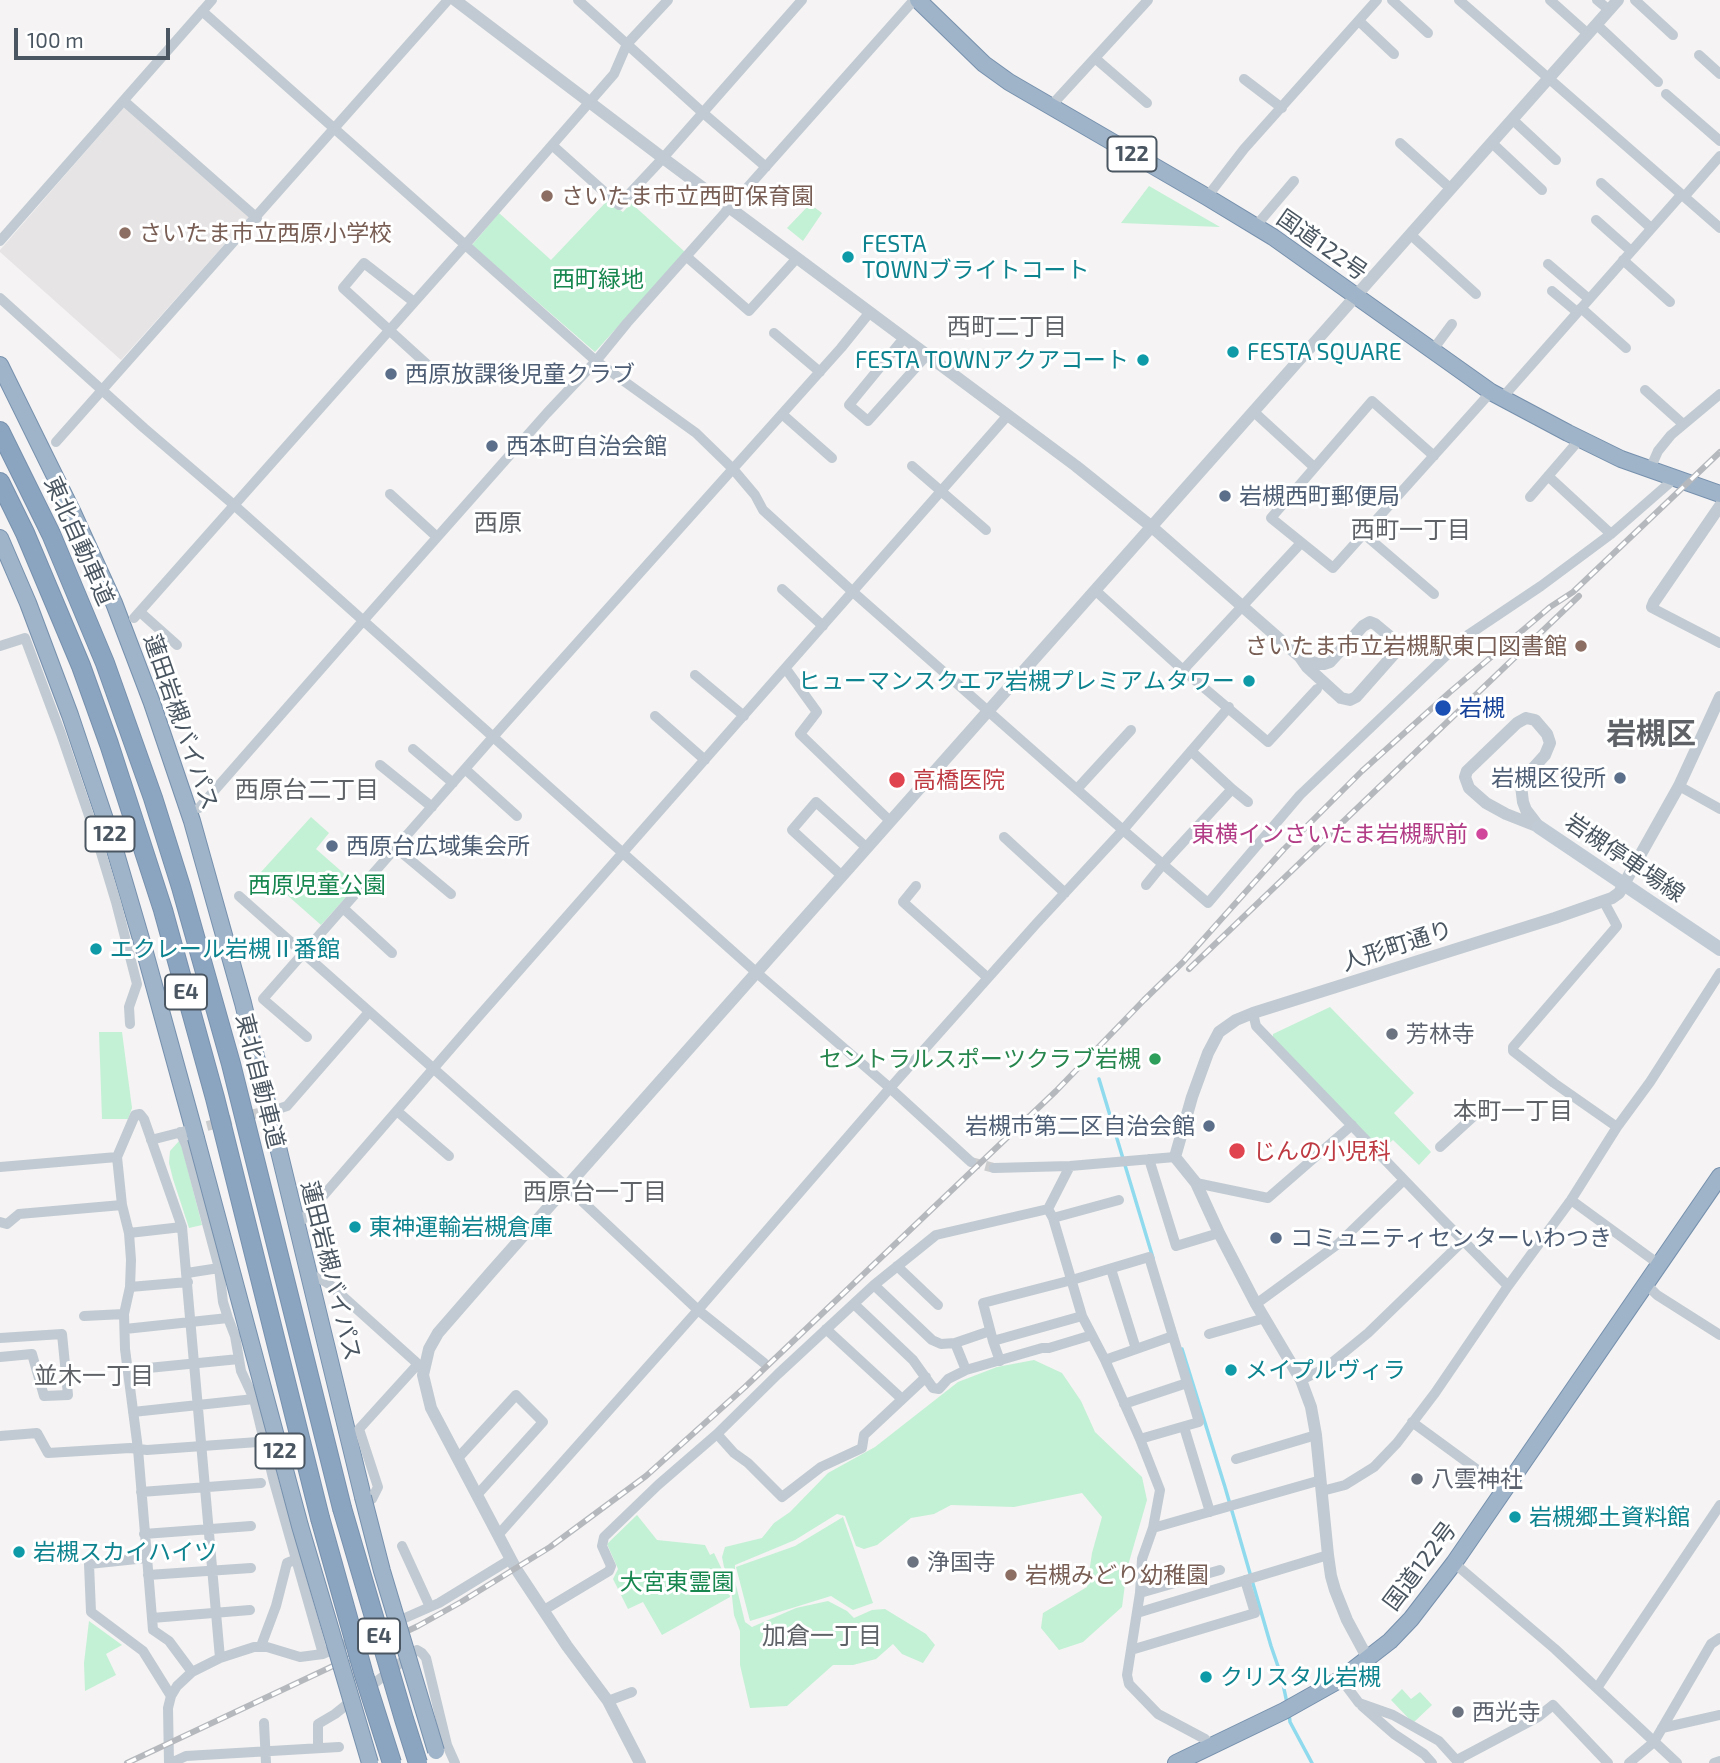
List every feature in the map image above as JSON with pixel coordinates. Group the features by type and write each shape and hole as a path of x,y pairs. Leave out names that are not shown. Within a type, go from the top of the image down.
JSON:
{"highway":[{"name":"国道122号","path":"916,0 984,64 1009,82 1255,227 1496,395 1621,458 1720,494"},
{"name":"蓮田岩槻バイパス","path":"0,365 114,603 192,821 243,1003 309,1276 367,1498 382,1571 438,1757"},
{"name":"東北自動車道","path":"0,430 51,534 97,643 131,734 177,874 231,1064 342,1508 418,1763"},
{"name":"東北自動車道","path":"0,482 81,666 163,910 215,1098 320,1518 392,1763"},
{"name":"122","path":"0,538 28,603 112,841 194,1131 300,1526 370,1763"},
{"name":"国道122号","path":"1176,1763 1303,1701 1341,1679 1390,1641 1411,1619 1505,1490 1720,1176"}],"main road":[{"name":"岩槻停車場線","path":"1539,827 1720,949"}],"street":[{"path":"0,241 212,0"},
{"path":"56,442 448,0"},
{"path":"454,0 1076,466 1152,527 1300,657 1322,687 1350,700 1356,697 1394,654 1393,639 1375,624 1370,622 1363,626 1330,662 1322,687 1268,741 1183,670 1096,591"},
{"path":"578,0 766,167"},
{"path":"177,645 137,615 614,74 627,44 668,0"},
{"path":"552,145 618,205 802,0"},
{"path":"199,808 916,0"},
{"path":"1050,107 1148,0"},
{"path":"1207,197 1244,149 1377,0"},
{"path":"1392,0 1428,33"},
{"path":"1459,0 1720,228"},
{"path":"1550,0 1592,29 1658,82"},
{"path":"367,1498 378,1487 359,1429 420,1368 438,1333 1613,5 1597,0"},
{"path":"1635,0 1673,34"},
{"path":"202,11 596,361 696,433 733,469 755,495 763,510 1208,903 1300,795 1468,635 1611,534 1674,479"},
{"path":"1359,21 1394,54"},
{"path":"1699,55 1720,75"},
{"path":"1096,59 1147,103"},
{"path":"1244,79 1282,108"},
{"path":"1666,94 1720,141"},
{"path":"124,101 257,218"},
{"path":"1513,120 1556,160"},
{"path":"1400,143 1451,189"},
{"path":"1492,143 1542,190"},
{"path":"1434,456 1372,401 1271,517 1333,568 1434,456 1590,299 1651,228 1720,156"},
{"path":"1255,227 1294,181"},
{"path":"1601,183 1651,228"},
{"path":"1596,220 1670,302"},
{"path":"1411,234 1476,294"},
{"path":"687,257 749,311 797,258"},
{"path":"414,302 364,263 343,288 443,379"},
{"path":"1548,264 1590,299"},
{"path":"1552,291 1626,348"},
{"path":"0,298 971,1162"},
{"path":"307,1037 263,999 820,372 870,312"},
{"path":"1432,351 1452,324"},
{"path":"774,333 820,372"},
{"path":"904,338 849,405 868,421 927,355"},
{"path":"1645,390 1683,424"},
{"path":"1650,469 1658,451 1671,435 1720,394"},
{"path":"1254,412 1314,467"},
{"path":"782,414 832,458"},
{"path":"297,1226 1008,415"},
{"path":"1530,497 1580,439"},
{"path":"912,466 986,530"},
{"path":"1548,476 1611,534"},
{"path":"390,494 437,537"},
{"path":"1720,506 1653,604 1654,609 1720,643"},
{"path":"1364,534 1434,594"},
{"path":"1183,670 1301,543"},
{"path":"782,589 823,626"},
{"path":"0,646 25,638 61,734 100,849 137,984 129,1007 130,1024"},
{"path":"1300,657 1318,664 1330,662"},
{"path":"786,668 817,712 800,734 890,821"},
{"path":"695,675 744,716"},
{"path":"1617,1127 1554,1083 1513,1051 1513,1047 1617,926 1604,902 1619,892 1624,884 1679,786 1720,697"},
{"path":"499,1534 890,1088 1123,830 1228,707"},
{"path":"655,716 705,760"},
{"path":"1526,718 1535,720 1547,734 1550,743 1545,755 1521,786 1522,802 1539,827 1486,803 1469,788 1465,777 1466,771 1517,723 1526,718"},
{"path":"1077,789 1131,730"},
{"path":"413,749 453,783"},
{"path":"1191,751 1248,802"},
{"path":"380,765 432,807"},
{"path":"466,769 517,816"},
{"path":"1679,786 1720,808"},
{"path":"1146,885 1232,789"},
{"path":"842,876 793,830 816,802 867,848"},
{"path":"1004,836 1065,892"},
{"path":"396,848 451,894"},
{"path":"916,886 903,902 988,978"},
{"path":"239,896 567,1187 698,1310 764,1363"},
{"name":"人形町通り","path":"1175,1157 1192,1097 1214,1041 1219,1032 1236,1020 1604,902"},
{"path":"343,908 392,953"},
{"path":"1153,1528 1210,1511 1321,1485 1345,1485 1374,1467 1397,1443 1436,1393 1508,1286 1571,1200 1720,973"},
{"path":"281,1108 287,1106 369,1012"},
{"path":"1253,1013 1256,1026 1508,1286"},
{"path":"397,1111 449,1156"},
{"path":"192,1672 169,1641 153,1630 138,1449 125,1349 124,1314 130,1287 131,1260 117,1157 135,1115 140,1114 182,1227 220,1658"},
{"path":"1440,1146 1475,1115"},
{"path":"1196,1183 1268,1198 1352,1125"},
{"path":"151,1140 194,1131"},
{"path":"194,1131 186,1145 219,1268 223,1302 236,1336 241,1371 254,1399 274,1482 323,1654"},
{"path":"0,1167 117,1157"},
{"path":"994,1168 1070,1166 1175,1157 1196,1183 1256,1304 1301,1380 1311,1407 1317,1435 1333,1583 1354,1636 1367,1659"},
{"path":"1150,1159 1177,1246 1219,1233"},
{"path":"1070,1166 1051,1214 1082,1315 1140,1438 1160,1490 1153,1528 1142,1559 1140,1593 1127,1675 1129,1685 1158,1714 1205,1739 1212,1747"},
{"path":"1256,1304 1338,1244 1404,1180"},
{"path":"544,1610 609,1571 611,1566 602,1546 604,1537 874,1285 936,1235 1119,1200"},
{"path":"1571,1200 1660,1265"},
{"path":"0,1222 7,1224 19,1214 122,1205"},
{"path":"129,1233 182,1227"},
{"path":"1301,1380 1324,1369 1368,1333 1463,1241"},
{"path":"1000,1361 983,1303 1111,1269 1149,1256 1199,1422 1140,1438"},
{"path":"897,1266 938,1305"},
{"path":"130,1287 187,1278 219,1268"},
{"path":"1111,1269 1136,1349"},
{"path":"309,1276 329,1284 420,1368 430,1408 511,1559 567,1646 608,1701 640,1763"},
{"path":"1646,1284 1657,1295 1720,1335"},
{"path":"874,1285 932,1340 941,1344 992,1336 1082,1315"},
{"path":"854,1304 914,1360 933,1388 939,1389 948,1379 966,1370 1092,1335"},
{"path":"84,1316 124,1314"},
{"path":"125,1329 228,1318"},
{"path":"1209,1334 1265,1318"},
{"path":"826,1329 902,1399"},
{"path":"0,1338 62,1334 68,1395 44,1396 32,1354 0,1357"},
{"path":"1105,1360 1173,1336"},
{"path":"955,1343 966,1370"},
{"path":"128,1370 239,1359"},
{"path":"717,1434 782,1497 821,1467 862,1448 864,1435 926,1377"},
{"path":"1124,1404 1187,1383"},
{"path":"458,1458 516,1395 543,1422 477,1495"},
{"path":"133,1412 254,1399"},
{"path":"1412,1422 1505,1490"},
{"path":"1184,1427 1210,1511"},
{"path":"0,1436 37,1433 48,1453 258,1442"},
{"path":"1236,1459 1317,1435"},
{"path":"141,1492 261,1483"},
{"path":"1597,1688 1720,1505"},
{"path":"144,1534 251,1526"},
{"path":"402,1546 430,1607"},
{"path":"1137,1613 1328,1555"},
{"path":"146,1558 89,1564 91,1612 143,1651 171,1696"},
{"path":"261,1646 276,1606 287,1563 297,1559"},
{"path":"339,1747 186,1756 170,1763 168,1708 171,1696 192,1672 220,1658 261,1646 300,1657 323,1654 430,1607 511,1559"},
{"path":"1454,1563 1555,1649 1677,1763"},
{"path":"148,1575 251,1568"},
{"path":"1140,1593 1220,1570"},
{"path":"1131,1650 1255,1613 1245,1580"},
{"path":"152,1618 250,1610"},
{"path":"1629,1763 1654,1742 1711,1644 1720,1638"},
{"path":"318,1748 318,1724 335,1714 417,1650 426,1658 447,1745 455,1763"},
{"path":"1341,1679 1362,1705 1432,1763"},
{"path":"608,1701 632,1692"},
{"path":"1362,1705 1393,1715 1439,1741 1458,1762 1538,1717 1553,1705 1607,1763"},
{"path":"1662,1728 1720,1715"},
{"path":"264,1723 266,1763"},
{"path":"1714,1763 1720,1761"}],"shaded area":[{"name":"さいたま市立西原小学校","path":"125,106 251,215 121,360 0,250"}],"green space":[{"path":"1149,186 1220,227 1121,223"},
{"name":"西町緑地","path":"607,201 623,212 631,203 685,252 595,352 472,245 499,213 551,260"},
{"path":"810,204 822,213 803,241 787,228"},
{"name":"西原児童公園","path":"311,817 329,833 316,849 357,885 321,925 261,872"},
{"path":"1330,1007 1414,1093 1394,1113 1431,1152 1419,1165 1393,1140 1380,1151 1273,1039 1273,1034"},
{"path":"99,1032 122,1032 132,1108 128,1119 102,1119"},
{"path":"179,1141 202,1225 189,1228 169,1163 170,1151"},
{"path":"1034,1360 1062,1373 1081,1401 1095,1432 1142,1477 1147,1500 1127,1569 1122,1607 1083,1642 1059,1650 1041,1628 1043,1613 1087,1587 1092,1553 1102,1517 1082,1493 1014,1507 951,1505 934,1514 911,1518 877,1545 864,1549 856,1546 845,1516 837,1514 795,1540 735,1565 735,1581 745,1622 752,1627 796,1608 828,1601 854,1618 872,1610 885,1609 926,1634 935,1645 923,1663 902,1654 893,1644 876,1659 853,1665 833,1665 787,1706 750,1708 740,1665 740,1631 734,1615 730,1578 722,1557 725,1547 762,1538 774,1523 790,1512 828,1473 875,1447 958,1382 997,1367"},
{"name":"大宮東霊園","path":"637,1515 657,1540 705,1545 710,1555 714,1553 728,1582 730,1597 662,1635 643,1602 628,1609 613,1579 618,1569 607,1544"},
{"path":"843,1517 873,1603 853,1610 831,1596 750,1621 736,1567 795,1546"},
{"path":"89,1621 122,1645 106,1654 116,1675 85,1691 84,1663"},
{"path":"1402,1689 1411,1699 1420,1692 1432,1705 1413,1723 1391,1700"}],"waterway":[{"path":"1099,1079 1153,1258"},
{"path":"1182,1349 1281,1675 1287,1703"},
{"path":"1289,1714 1290,1722 1312,1763"}],"tunnel":[{"path":"207,1126 274,1109"},
{"path":"971,1162 994,1168"}],"railway":[{"path":"127,1763 418,1626 550,1547 646,1476 745,1387 1056,1091 1183,962 1284,849 1362,771 1550,607 1573,592 1720,452"},
{"path":"1189,969 1579,596"}],"place":[{"name":"さいたま市立西町保育園","path":"547,196"},
{"name":"さいたま市立西原小学校","path":"125,233"},
{"name":"FESTA TOWNブライトコート","path":"848,257"},
{"name":"FESTA SQUARE","path":"1233,352"},
{"name":"FESTA TOWNアクアコート","path":"1143,360"},
{"name":"西原放課後児童クラブ","path":"391,374"},
{"name":"西本町自治会館","path":"492,446"},
{"name":"岩槻西町郵便局","path":"1225,496"},
{"name":"さいたま市立岩槻駅東口図書館","path":"1581,646"},
{"name":"ヒューマンスクエア岩槻プレミアムタワー","path":"1249,681"},
{"name":"岩槻","path":"1443,708"},
{"name":"岩槻区役所","path":"1620,778"},
{"name":"高橋医院","path":"897,780"},
{"name":"東横インさいたま岩槻駅前","path":"1482,834"},
{"name":"西原台広域集会所","path":"332,846"},
{"name":"エクレール岩槻Ⅱ番館","path":"96,949"},
{"name":"芳林寺","path":"1392,1034"},
{"name":"セントラルスポーツクラブ岩槻","path":"1155,1059"},
{"name":"岩槻市第二区自治会館","path":"1209,1126"},
{"name":"じんの小児科","path":"1237,1151"},
{"name":"東神運輸岩槻倉庫","path":"355,1227"},
{"name":"コミュニティセンターいわつき","path":"1276,1238"},
{"name":"メイプルヴィラ","path":"1231,1370"},
{"name":"八雲神社","path":"1417,1479"},
{"name":"岩槻郷土資料館","path":"1515,1517"},
{"name":"岩槻スカイハイツ","path":"19,1552"},
{"name":"浄国寺","path":"913,1562"},
{"name":"岩槻みどり幼稚園","path":"1011,1575"},
{"name":"クリスタル岩槻","path":"1206,1677"},
{"name":"西光寺","path":"1458,1712"}],"district":[{"name":"西町二丁目","path":"1007,327"},
{"name":"西原","path":"498,523"},
{"name":"西町一丁目","path":"1411,530"},
{"name":"岩槻区","path":"1651,734"},
{"name":"西原台二丁目","path":"307,790"},
{"name":"本町一丁目","path":"1513,1111"},
{"name":"西原台一丁目","path":"595,1192"},
{"name":"並木一丁目","path":"94,1376"},
{"name":"加倉一丁目","path":"822,1636"}]}
